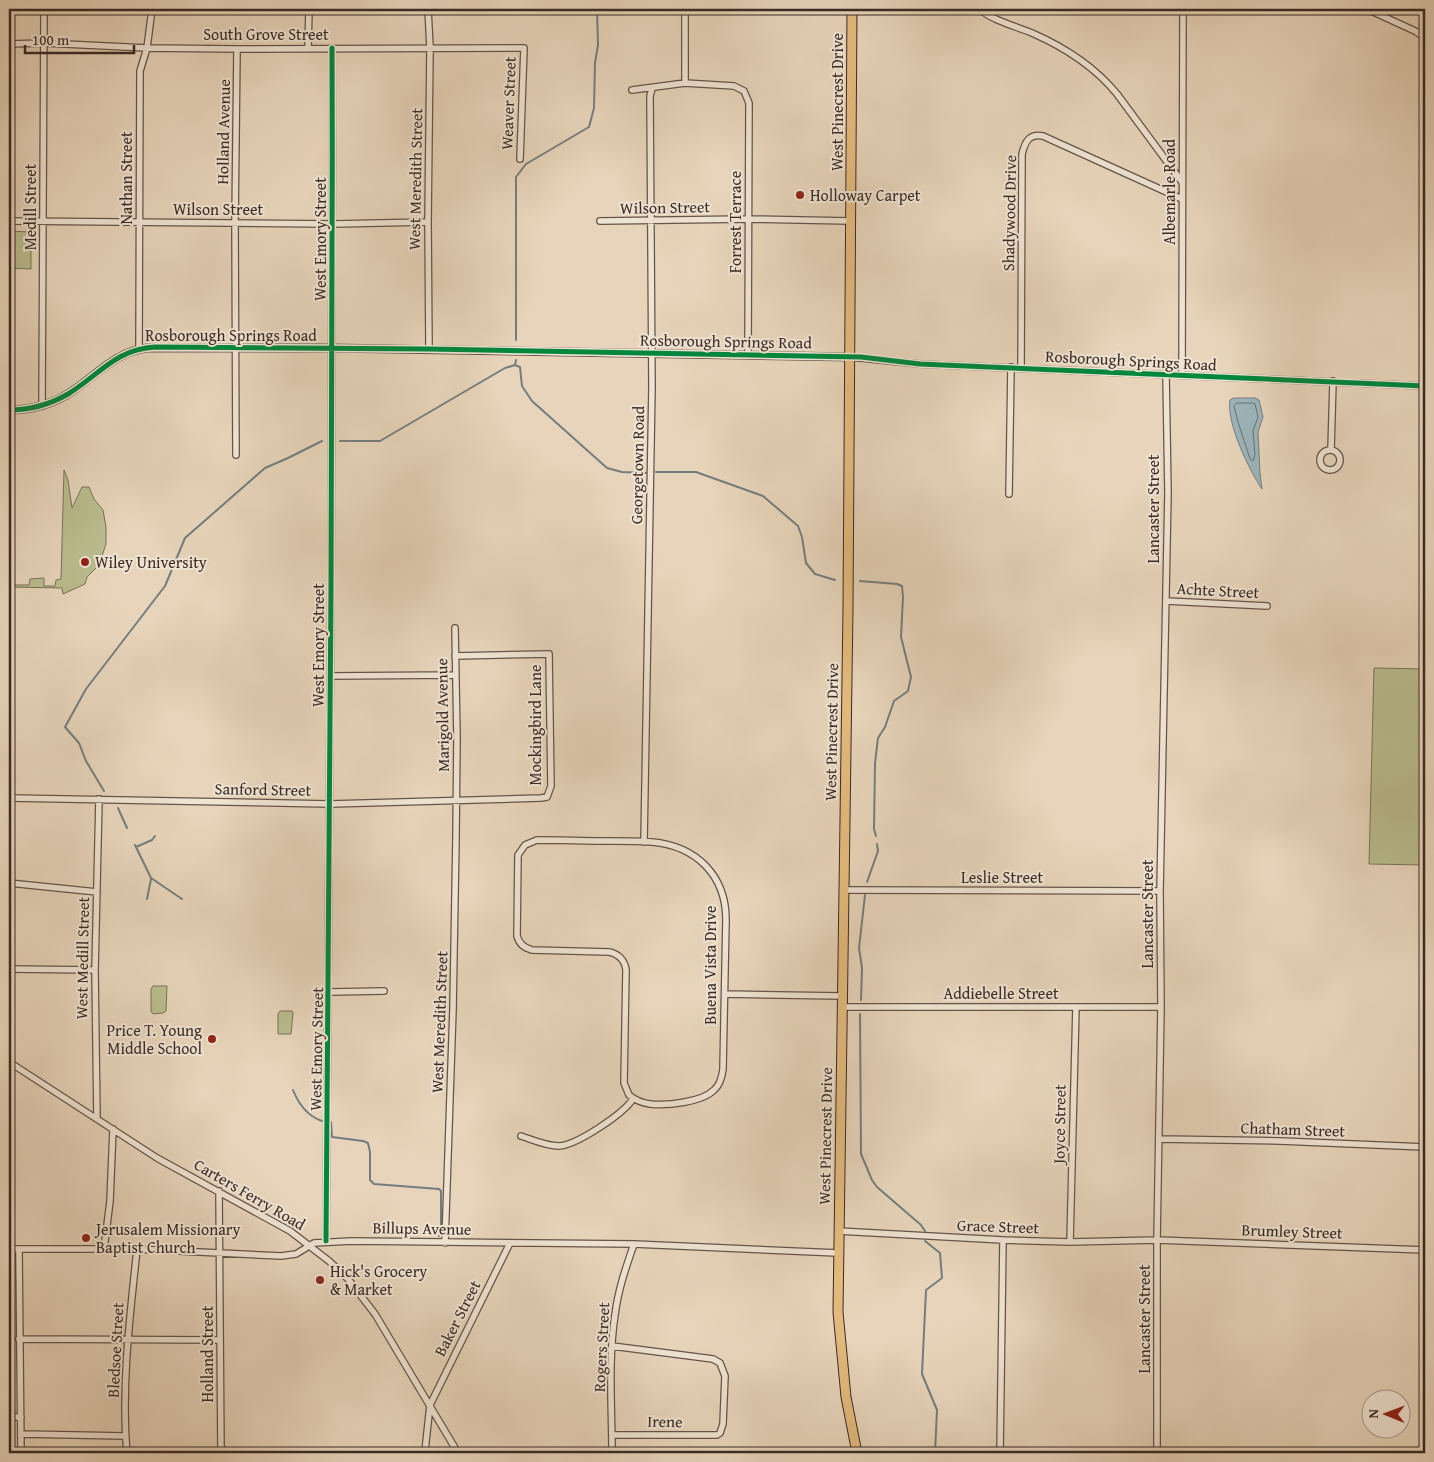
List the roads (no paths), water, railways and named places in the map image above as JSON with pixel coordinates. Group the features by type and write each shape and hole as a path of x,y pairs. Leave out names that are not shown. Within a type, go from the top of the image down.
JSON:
{"main road":[{"name":"West Pinecrest Drive","path":"852,9 850,357 838,1312 842,1367 849,1418 857,1453"}],"street":[{"name":"Medill Street","path":"42,406 44,9"},
{"name":"Nathan Street","path":"139,349 140,71 147,48 152,9"},
{"path":"308,48 309,9"},
{"name":"West Meredith Street","path":"428,9 430,48 429,349"},
{"path":"632,90 686,83 685,9"},
{"path":"979,9 994,18 1058,46 1108,83 1182,182"},
{"name":"Albemarle Road","path":"1182,375 1183,9"},
{"path":"1367,9 1415,31 1425,38"},
{"name":"South Grove Street","path":"9,44 44,43 147,48 237,49 524,48"},
{"name":"West Emory Street","path":"326,1241 330,992 332,48"},
{"name":"Weaver Street","path":"520,159 524,48"},
{"name":"Holland Avenue","path":"236,455 235,223 237,49"},
{"name":"Forrest Terrace","path":"686,83 734,86 744,91 749,103 748,354"},
{"name":"Georgetown Road","path":"644,842 652,352 650,96 652,88"},
{"name":"Shadywood Drive","path":"1021,368 1022,154 1025,142 1029,138 1039,135 1043,136 1182,199"},
{"name":"Wilson Street","path":"600,221 749,219 851,221"},
{"name":"Wilson Street","path":"9,221 333,224 428,222"},
{"name":"Rosborough Springs Road","path":"9,410 29,409 59,399 122,355 139,349 236,347 652,352 850,357 920,364 1425,386"},
{"path":"1009,494 1011,367"},
{"name":"Lancaster Street","path":"1157,1453 1161,1008 1160,891 1168,494 1166,375"},
{"path":"1331,450 1333,381"},
{"name":"Achte Street","path":"1166,601 1267,606"},
{"name":"Marigold Avenue","path":"455,628 456,801"},
{"name":"Mockingbird Lane","path":"455,656 549,654 551,786 547,797"},
{"path":"331,676 455,675"},
{"name":"Sanford Street","path":"9,798 330,804 547,797"},
{"name":"West Medill Street","path":"97,1118 95,970 99,799"},
{"name":"West Meredith Street","path":"445,1243 454,1000 456,801"},
{"name":"Buena Vista Drive","path":"537,840 644,842 668,845 702,861 715,878 722,892 726,911 722,1079 714,1090 696,1100 661,1104 644,1103 633,1099 626,1092 624,1083 626,970 624,963 616,954 610,952 532,950 522,946 517,936 517,861 522,847 537,840"},
{"path":"9,883 97,892"},
{"name":"Leslie Street","path":"844,890 1160,891"},
{"path":"9,969 95,970"},
{"path":"330,992 384,991"},
{"path":"725,994 842,996"},
{"name":"Addiebelle Street","path":"842,1007 1161,1008"},
{"name":"Joyce Street","path":"1070,1242 1076,1007"},
{"name":"Carters Ferry Road","path":"9,1062 157,1158 279,1224 310,1245 339,1270 362,1296 382,1325 458,1453"},
{"path":"521,1136 556,1146 571,1143 621,1113 633,1099"},
{"path":"104,1249 110,1201 113,1130"},
{"name":"Chatham Street","path":"1159,1139 1280,1141 1425,1147"},
{"name":"Holland Street","path":"219,1192 221,1453"},
{"name":"Grace Street","path":"838,1232 1070,1242 1158,1240"},
{"path":"1000,1453 1003,1240"},
{"name":"Brumley Street","path":"1158,1240 1425,1250"},
{"name":"Billups Avenue","path":"9,1249 136,1249 288,1256 296,1254 310,1245 326,1241 634,1244 838,1253"},
{"name":"Baker Street","path":"430,1405 510,1243"},
{"name":"Rogers Street","path":"612,1453 612,1346 614,1317 619,1291 634,1244"},
{"path":"19,1249 21,1453"},
{"name":"Bledsoe Street","path":"126,1453 128,1340 136,1249"},
{"path":"19,1339 220,1340"},
{"name":"Irene","path":"612,1346 713,1359 720,1363 725,1376 724,1424 717,1435 612,1435"},
{"path":"426,1451 430,1405"},
{"path":"9,1417 21,1417"},
{"path":"22,1434 125,1436"}],"water":[{"path":"1234,398 1255,398 1259,400 1263,417 1258,432 1262,489 1245,458 1231,421 1230,400"}],"waterway":[{"path":"516,340 516,177 526,164 589,127 594,108 595,63 598,45 597,9"},
{"path":"340,441 380,441 505,368 515,365 516,360"},
{"path":"515,365 520,367 522,386 532,401 607,468 622,472 646,473"},
{"path":"104,791 86,761 79,743 65,727 86,689 165,586 185,538 265,468 322,441"},
{"path":"656,472 696,472 763,496 798,526 802,537 806,563 815,574 835,580"},
{"path":"860,581 902,586 901,637 911,677 908,691 894,701 885,727 878,738 875,763 874,829 876,836"},
{"path":"118,808 127,828"},
{"path":"136,847 152,840 155,836"},
{"path":"867,882 878,851 877,844"},
{"path":"135,845 151,878 182,899"},
{"path":"147,899 151,879"},
{"path":"861,1000 862,968 859,948 865,895"},
{"path":"860,1014 861,1154 877,1187 921,1225 925,1231"},
{"path":"293,1090 304,1109 322,1121"},
{"path":"331,1122 332,1137 368,1143 370,1152 370,1180 374,1184 439,1189 441,1191 441,1231 439,1236"},
{"path":"925,1241 940,1253 942,1278 926,1290 922,1374 937,1410 935,1453"}],"place":[{"name":"Holloway Carpet","path":"800,195"},
{"name":"Wiley University","path":"85,562"},
{"name":"Price T. Young Middle School","path":"212,1039"},
{"name":"Jerusalem Missionary Baptist Church","path":"86,1238"},
{"name":"Hick's Grocery & Market","path":"320,1280"}]}
